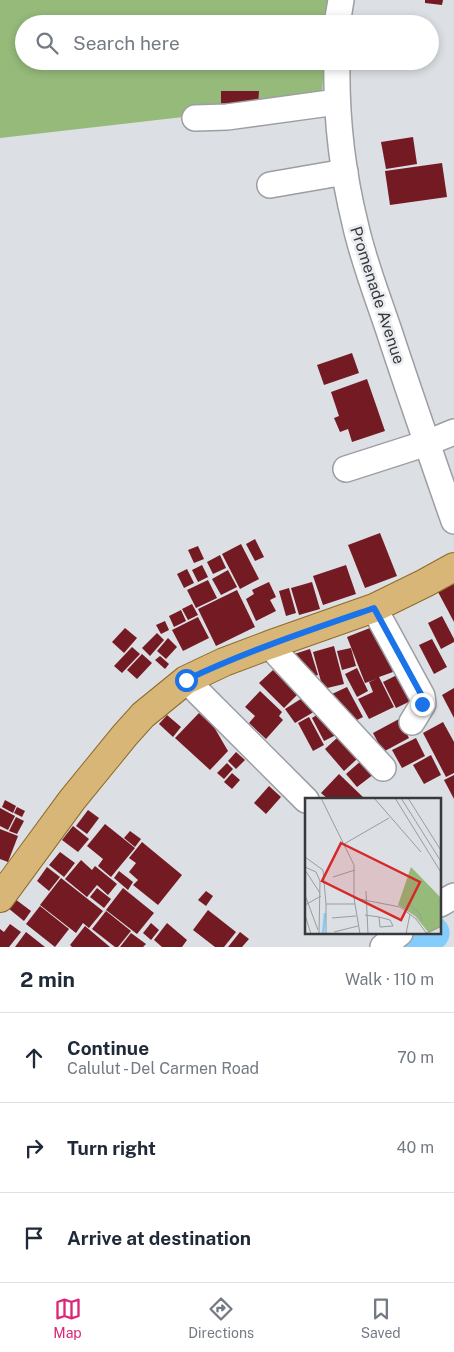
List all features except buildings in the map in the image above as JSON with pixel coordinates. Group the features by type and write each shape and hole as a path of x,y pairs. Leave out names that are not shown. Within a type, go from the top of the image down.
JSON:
{"main road":[{"path":"0,898 72,800 124,735 143,715 186,680 269,644 374,608 454,567"}],"street":[{"path":"339,15 341,0"},
{"name":"Promenade Avenue","path":"337,70 340,137 354,222 366,264 454,521"},
{"path":"195,118 227,117 337,102"},
{"path":"270,185 345,172"},
{"path":"346,469 427,444 454,432"},
{"path":"374,608 422,696 422,704 412,722"},
{"path":"269,644 383,768"},
{"path":"186,680 305,799"},
{"path":"442,903 454,896"},
{"path":"383,947 399,934"}],"green space":[{"path":"0,0 328,0 327,15 15,15 15,70 324,70 322,97 253,109 0,138"}],"waterway":[{"path":"414,947 431,934"}],"route":[{"path":"186,680 269,644 374,608 422,696 422,704"}]}
